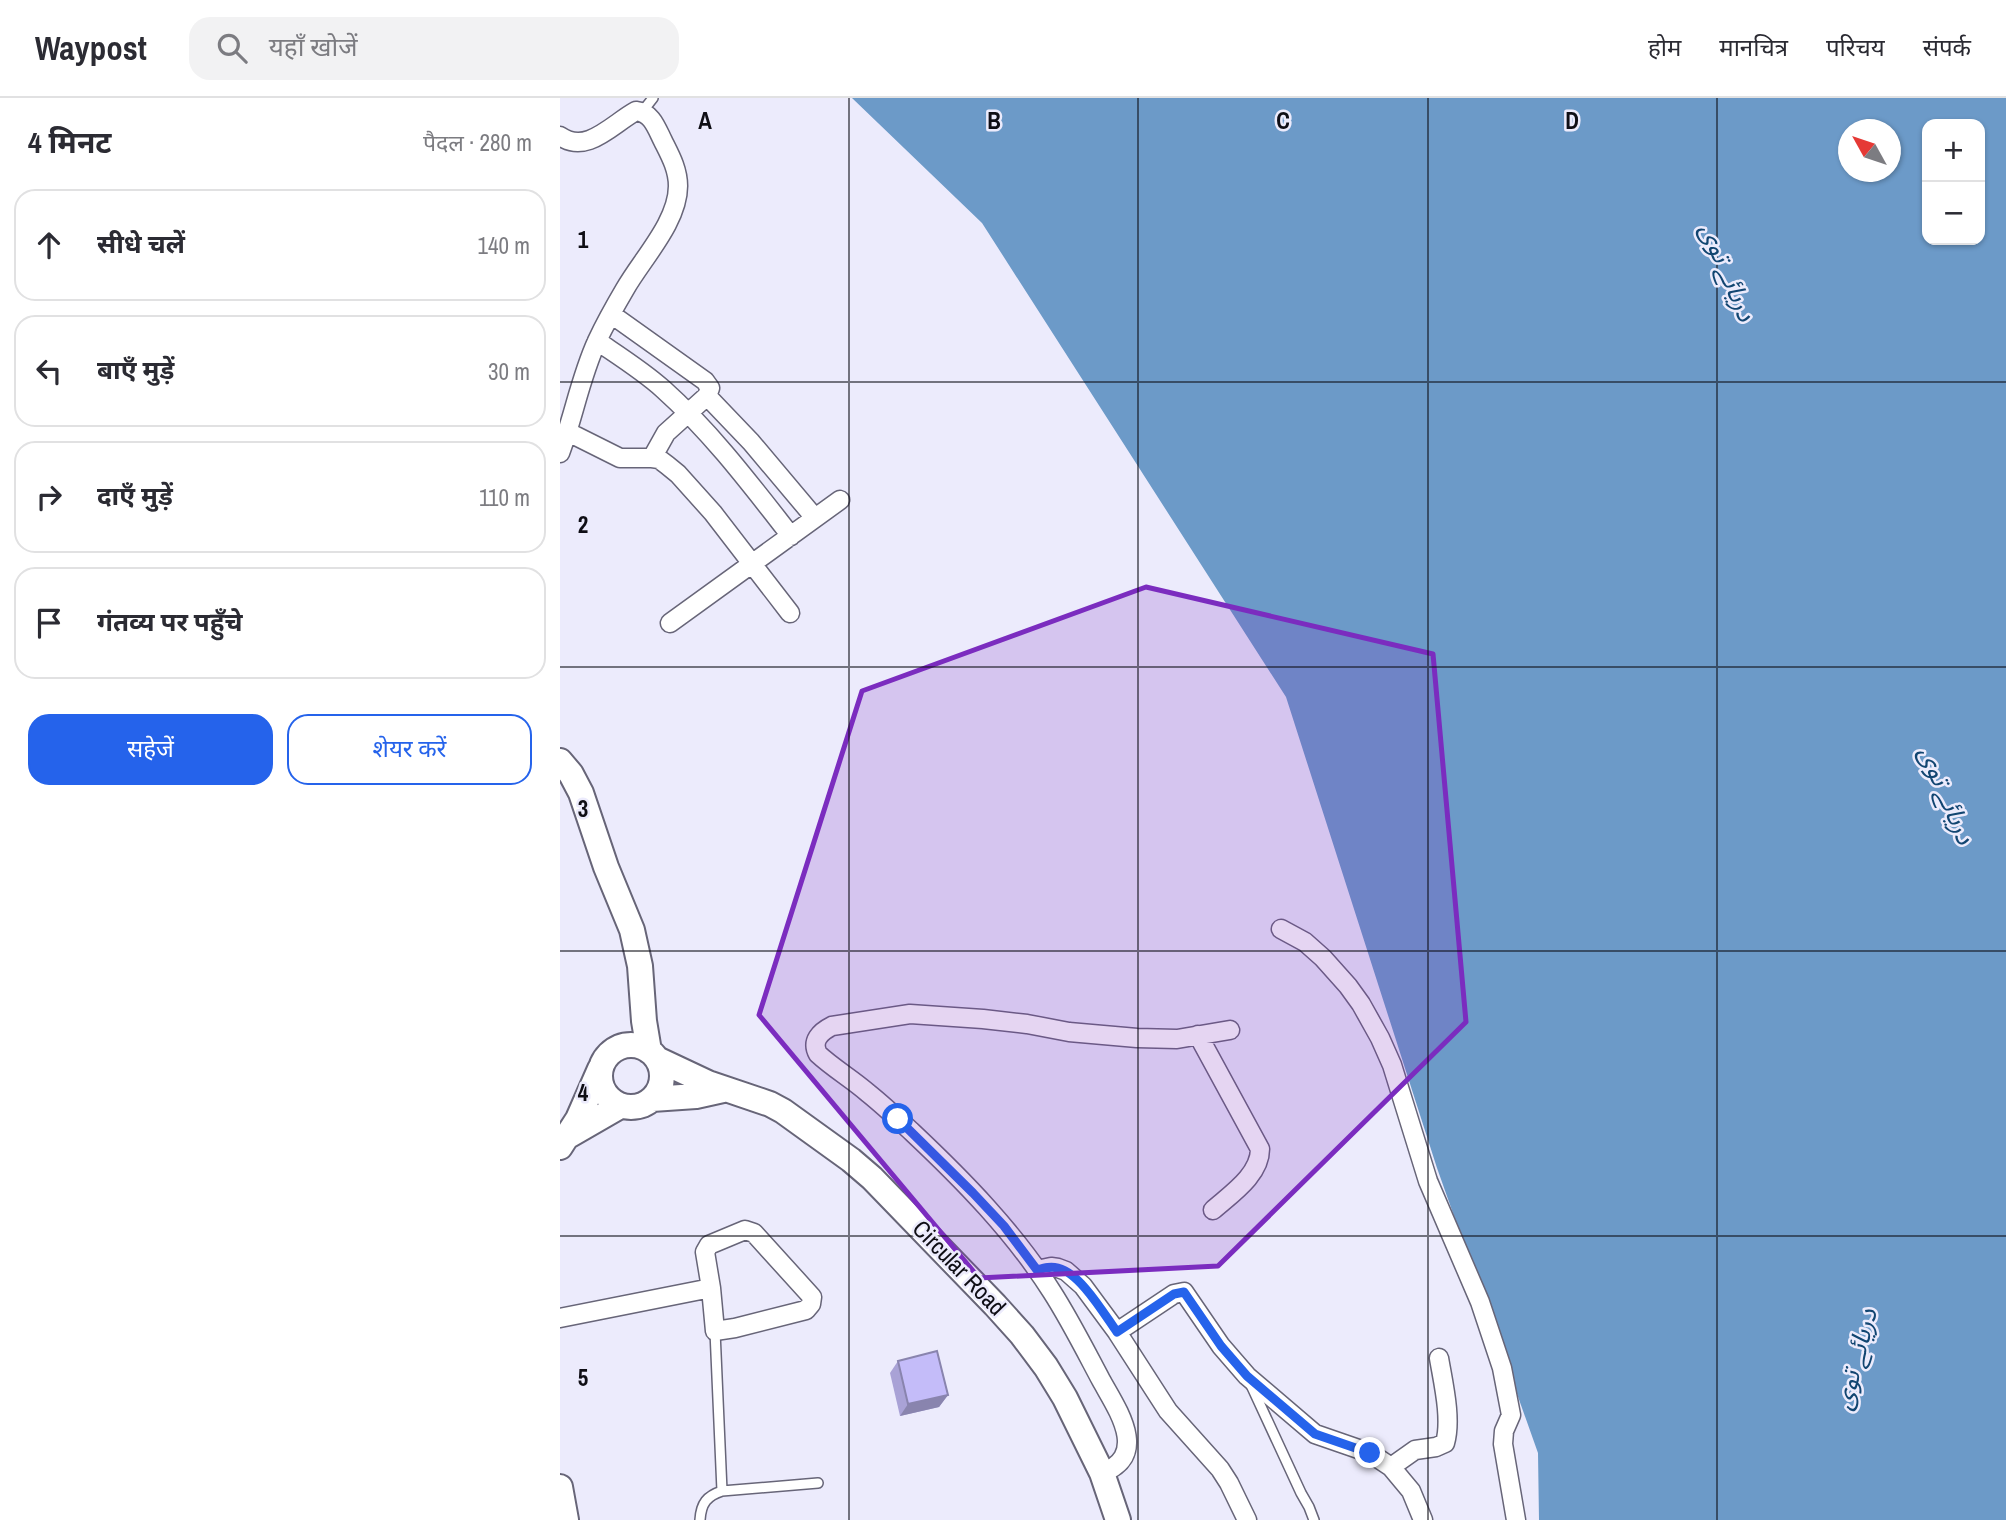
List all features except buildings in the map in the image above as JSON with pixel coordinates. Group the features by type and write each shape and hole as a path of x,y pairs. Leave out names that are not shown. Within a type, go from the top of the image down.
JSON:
{"main road":[{"path":"560,761 581,793 606,867 632,930 653,1055 660,1067 662,1080 652,1099 643,1105 631,1107 611,1100 600,1082 606,1061 629,1045 640,1046 653,1055"},
{"path":"564,1142 627,1022 640,986"},
{"name":"Circular Road","path":"653,1055 723,1090 756,1099 783,1111 851,1160 915,1222 995,1305 1046,1367 1102,1473 1118,1520"},
{"path":"652,1099 696,1096 723,1090"},
{"path":"564,1142 620,1105"},
{"path":"560,1487 569,1520"}],"street":[{"path":"560,136 582,143 594,139 636,110 648,105 674,165 678,184 668,222 625,289 597,341 581,379 560,453"},
{"path":"611,314 705,381 710,388 707,396 666,433 652,458"},
{"path":"597,341 660,387 688,413 737,468 791,536"},
{"path":"707,396 751,442 815,518"},
{"path":"568,432 620,458 659,459 678,474 713,513 790,613"},
{"path":"670,623 840,500"},
{"path":"1281,929 1305,942 1348,986 1368,1016 1392,1065 1428,1181 1480,1302 1502,1368 1510,1415 1503,1444 1516,1520"},
{"path":"1102,1473 1114,1468 1122,1460 1128,1441 1126,1430 1051,1291 1004,1226 921,1141 869,1093 818,1054 815,1049 818,1037 832,1026 910,1014 983,1019 1069,1032 1137,1038 1177,1039 1230,1030"},
{"path":"1198,1035 1260,1149 1255,1169 1213,1210"},
{"path":"745,1230 754,1233 812,1297 811,1304 806,1310 715,1331 712,1288 705,1252 709,1245 745,1230"},
{"path":"1037,1270 1051,1267 1066,1271 1083,1286 1117,1332 1168,1411 1220,1469 1247,1520"},
{"path":"560,1318 712,1288"},
{"path":"1117,1332 1174,1294 1184,1292 1221,1346 1247,1376 1315,1434 1370,1453 1391,1467 1410,1491 1423,1520"},
{"path":"1391,1467 1415,1450 1445,1443 1446,1401 1439,1358"}],"lane":[{"path":"715,1331 722,1491"},
{"path":"1247,1376 1314,1520"},
{"path":"700,1520 705,1500 722,1491 818,1483"}],"highlighted area":[{"path":"1146,587 1433,654 1466,1022 1218,1266 979,1278 759,1015 862,691"}],"water":[{"name":"دریائے توی","path":"852,98 2006,98 2006,1520 1539,1520 1538,1453 1437,1168 1286,697 982,223"}],"route":[{"path":"898,1119 1004,1226 1037,1270 1051,1267 1066,1271 1083,1286 1117,1332 1174,1294 1184,1292 1221,1346 1247,1376 1308,1429 1315,1434 1370,1453"}]}
